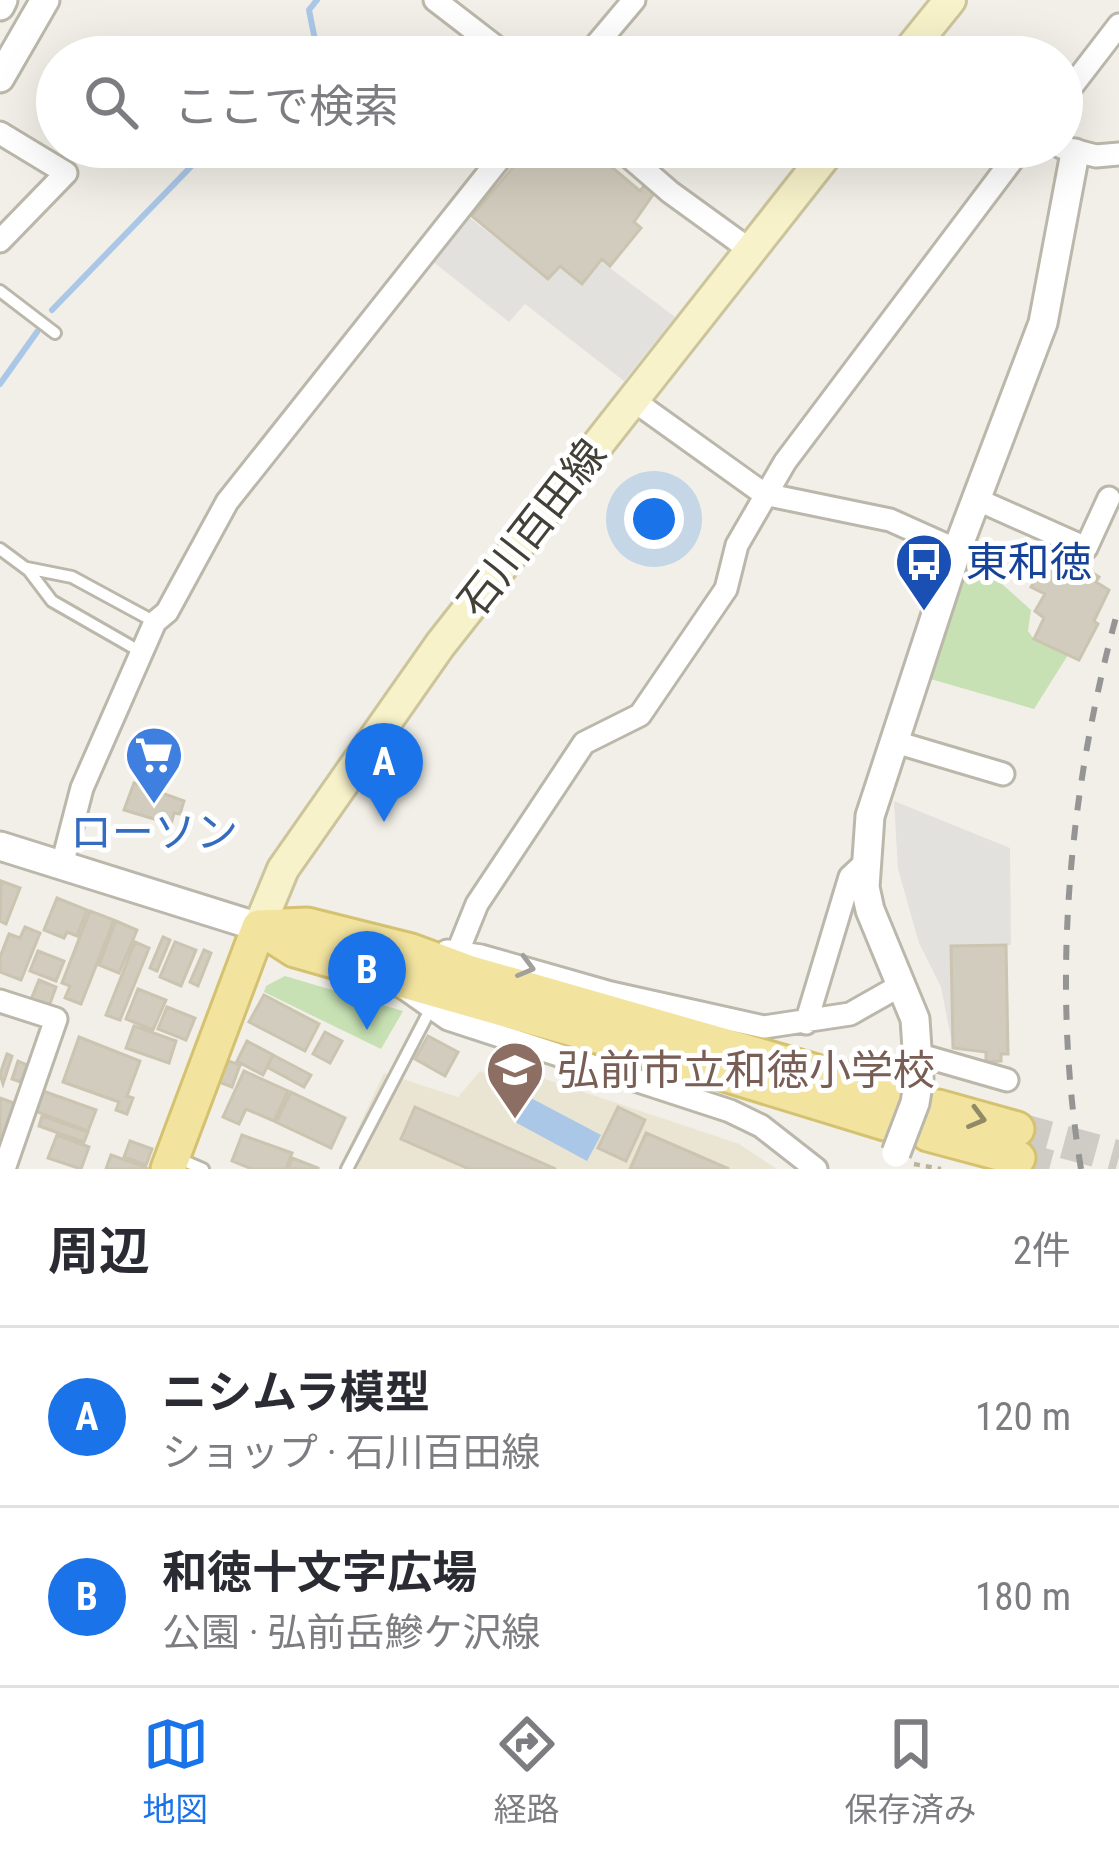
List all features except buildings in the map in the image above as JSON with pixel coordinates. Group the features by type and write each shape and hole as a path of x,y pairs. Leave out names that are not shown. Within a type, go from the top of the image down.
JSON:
{"main road":[{"path":"927,36 950,0"},
{"name":"石川百田線","path":"259,927 283,869 440,645 815,168"},
{"path":"181,1165 259,927 307,925 404,967 468,972 909,1120 1018,1143"}],"street":[{"path":"0,78 45,0"},
{"path":"435,0 482,36"},
{"path":"604,36 634,0"},
{"path":"1083,72 1119,25"},
{"path":"0,133 36,155"},
{"path":"1083,151 1119,154"},
{"path":"0,241 66,173 58,168"},
{"path":"62,865 82,788 155,622 167,612 227,502 491,168"},
{"path":"642,168 750,250"},
{"path":"458,951 477,904 584,742 640,715 726,589 736,545 764,494 1006,168"},
{"path":"1007,1080 909,1120 915,1019 870,910 864,863 870,816 892,741 957,550 1043,323 1065,168"},
{"path":"633,400 764,494 890,520 957,550"},
{"path":"976,500 1087,548 1109,497"},
{"path":"892,741 1003,774"},
{"path":"0,846 259,927"},
{"path":"806,1023 850,878 864,863"},
{"path":"816,1169 761,1126 730,1112 472,1028 431,1008 404,967 458,951 764,1027 850,1013 903,984"},
{"path":"0,1001 56,1019 4,1169"}],"lane":[{"path":"0,291 55,333"},
{"path":"0,549 31,572"},
{"path":"142,652 52,601 27,568 72,578 155,622"},
{"path":"347,1169 431,1008"}],"path":[{"path":"909,1120 941,1169"}],"shaded area":[{"path":"465,214 548,279 560,267 583,284 602,262 675,317 624,381 525,304 509,322 427,257"},
{"path":"894,801 1010,848 1011,945 951,946 953,1048 941,987 919,943 898,869"},
{"name":"弘前市立和徳小学校","path":"497,1063 739,1144 777,1169 339,1169 384,1073 458,1097 480,1071 490,1076"}],"green space":[{"path":"966,568 1002,584 1031,610 1028,631 1034,639 1068,655 1034,709 927,678"},
{"path":"285,976 403,1011 381,1049 264,992"}],"water":[{"path":"529,1097 601,1135 587,1161 515,1122"}],"waterway":[{"path":"314,36 309,10 317,0"},
{"path":"52,310 190,168"},
{"path":"0,384 37,332"}],"tunnel":[{"path":"1017,1129 1119,1157"},
{"path":"1018,1158 1059,1169"}],"railway":[{"path":"1081,1169 1067,1028 1070,885 1088,744 1119,606"}],"place":[{"name":"東和徳","path":"924,613"},
{"name":"ローソン","path":"154,806"},
{"name":"ニシムラ模型","path":"384,822"},
{"name":"和徳十文字広場","path":"367,1030"},
{"name":"弘前市立和徳小学校","path":"515,1121"}]}
